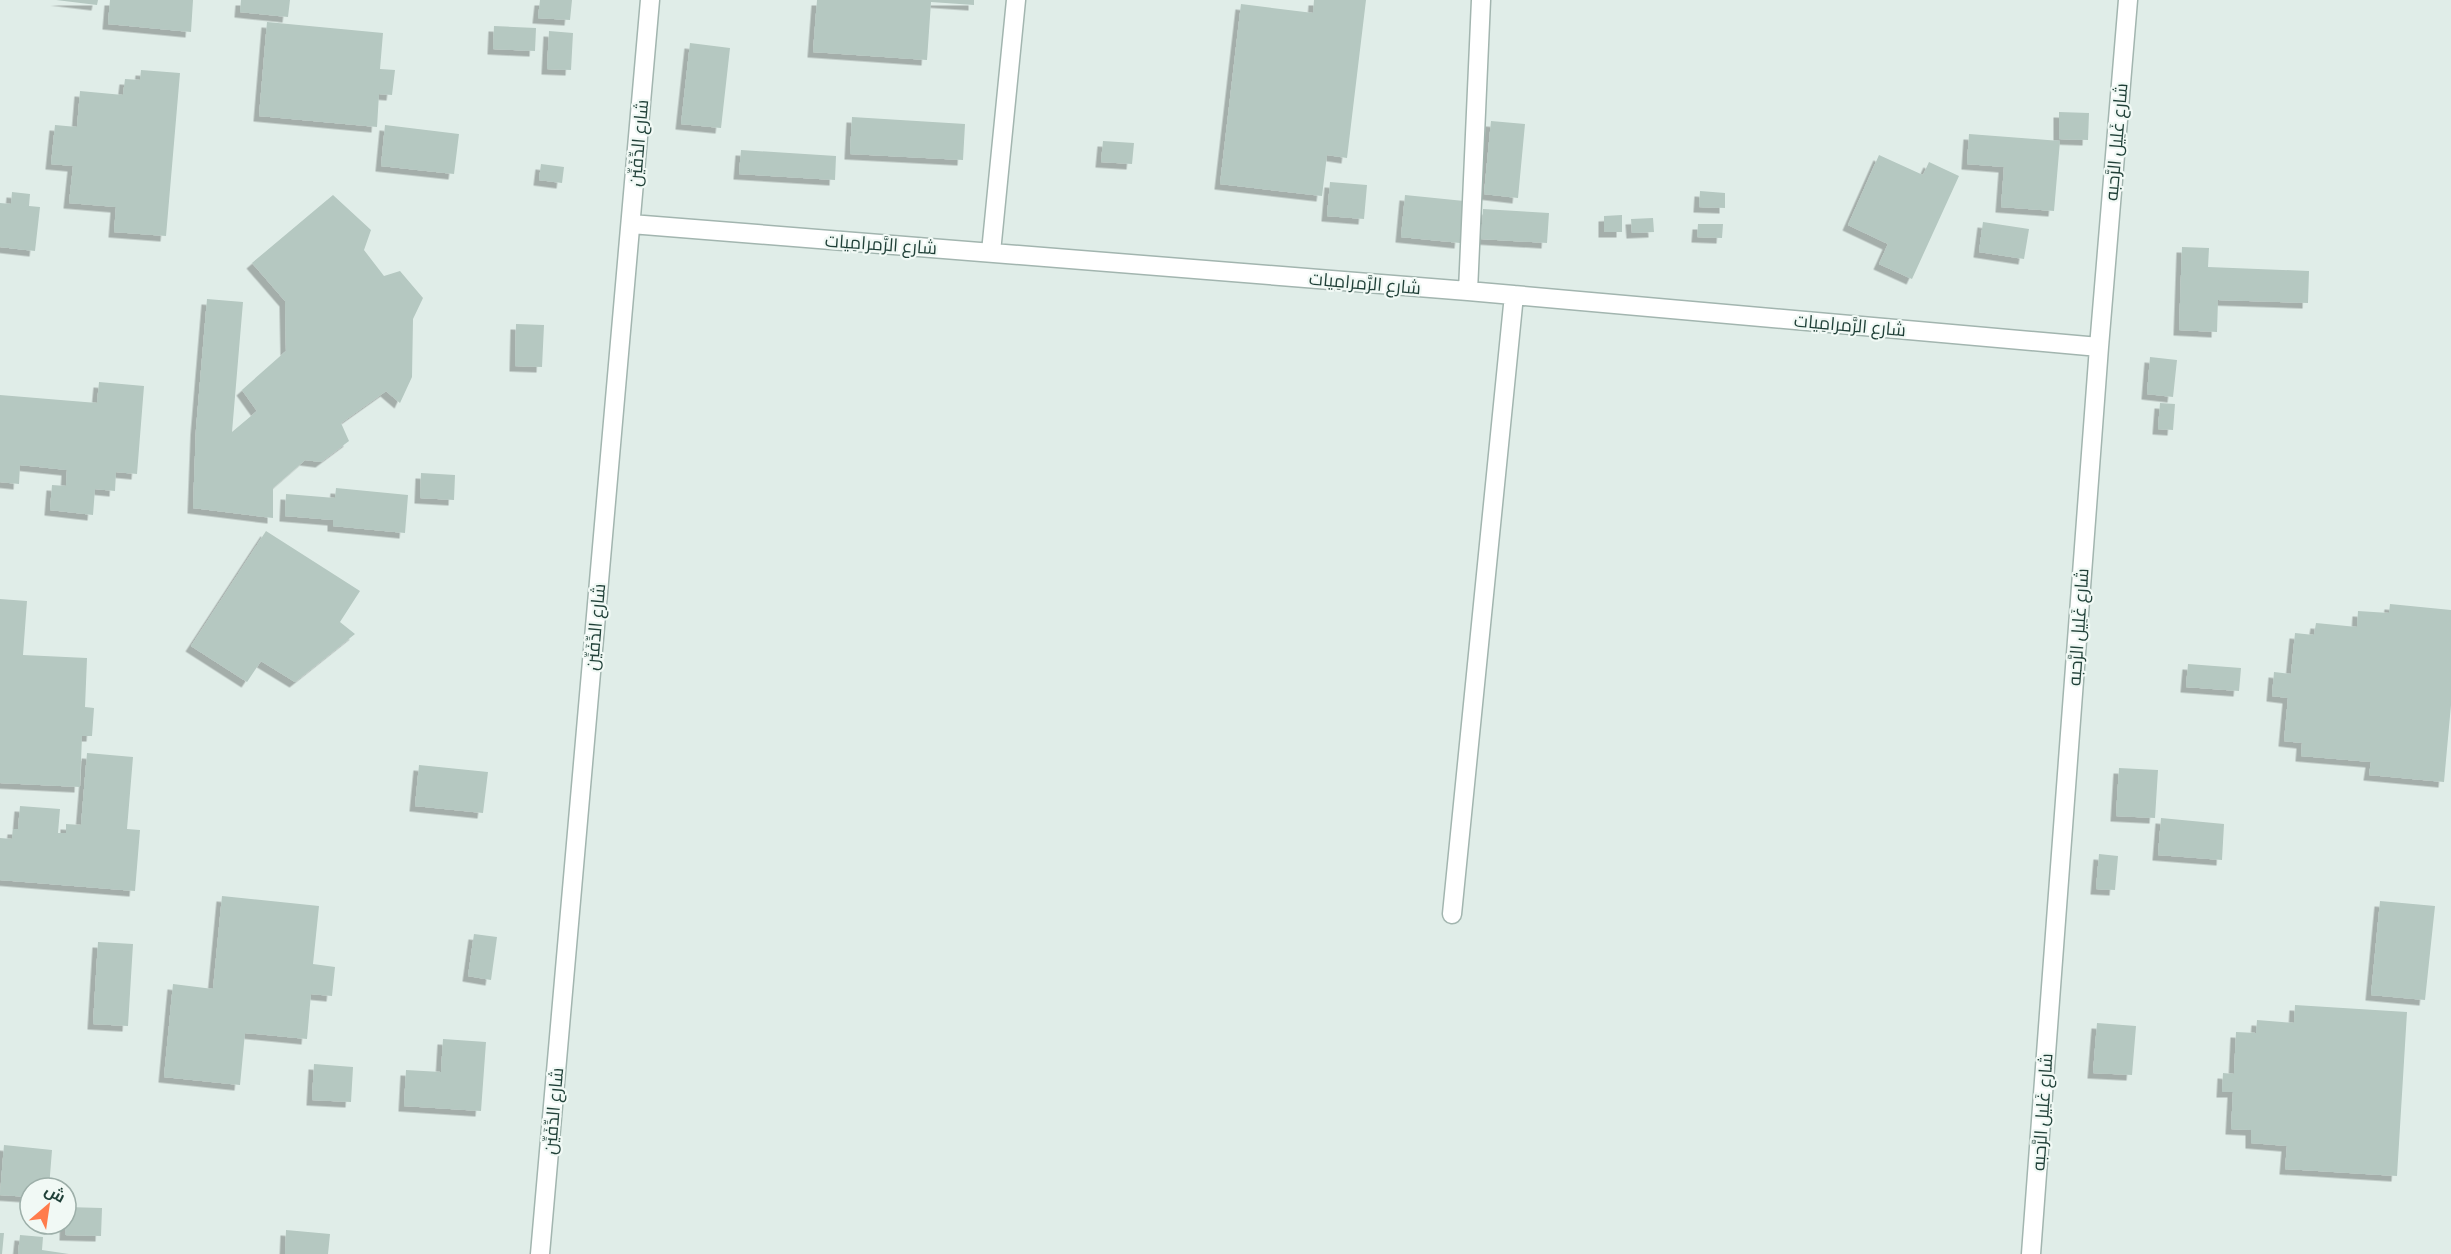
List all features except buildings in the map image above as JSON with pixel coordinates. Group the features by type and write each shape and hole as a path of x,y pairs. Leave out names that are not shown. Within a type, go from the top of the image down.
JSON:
{"street":[{"name":"شارع الدِّفَيِّن","path":"540,1254 650,0"},
{"path":"991,252 1016,0"},
{"path":"1468,291 1481,0"},
{"name":"شارع غَلِيل الرَّحبه","path":"2031,1254 2099,347 2128,0"},
{"name":"شارع الرَّمرامِيات","path":"631,224 1468,291 2099,347"},
{"path":"1452,914 1514,295"}]}
